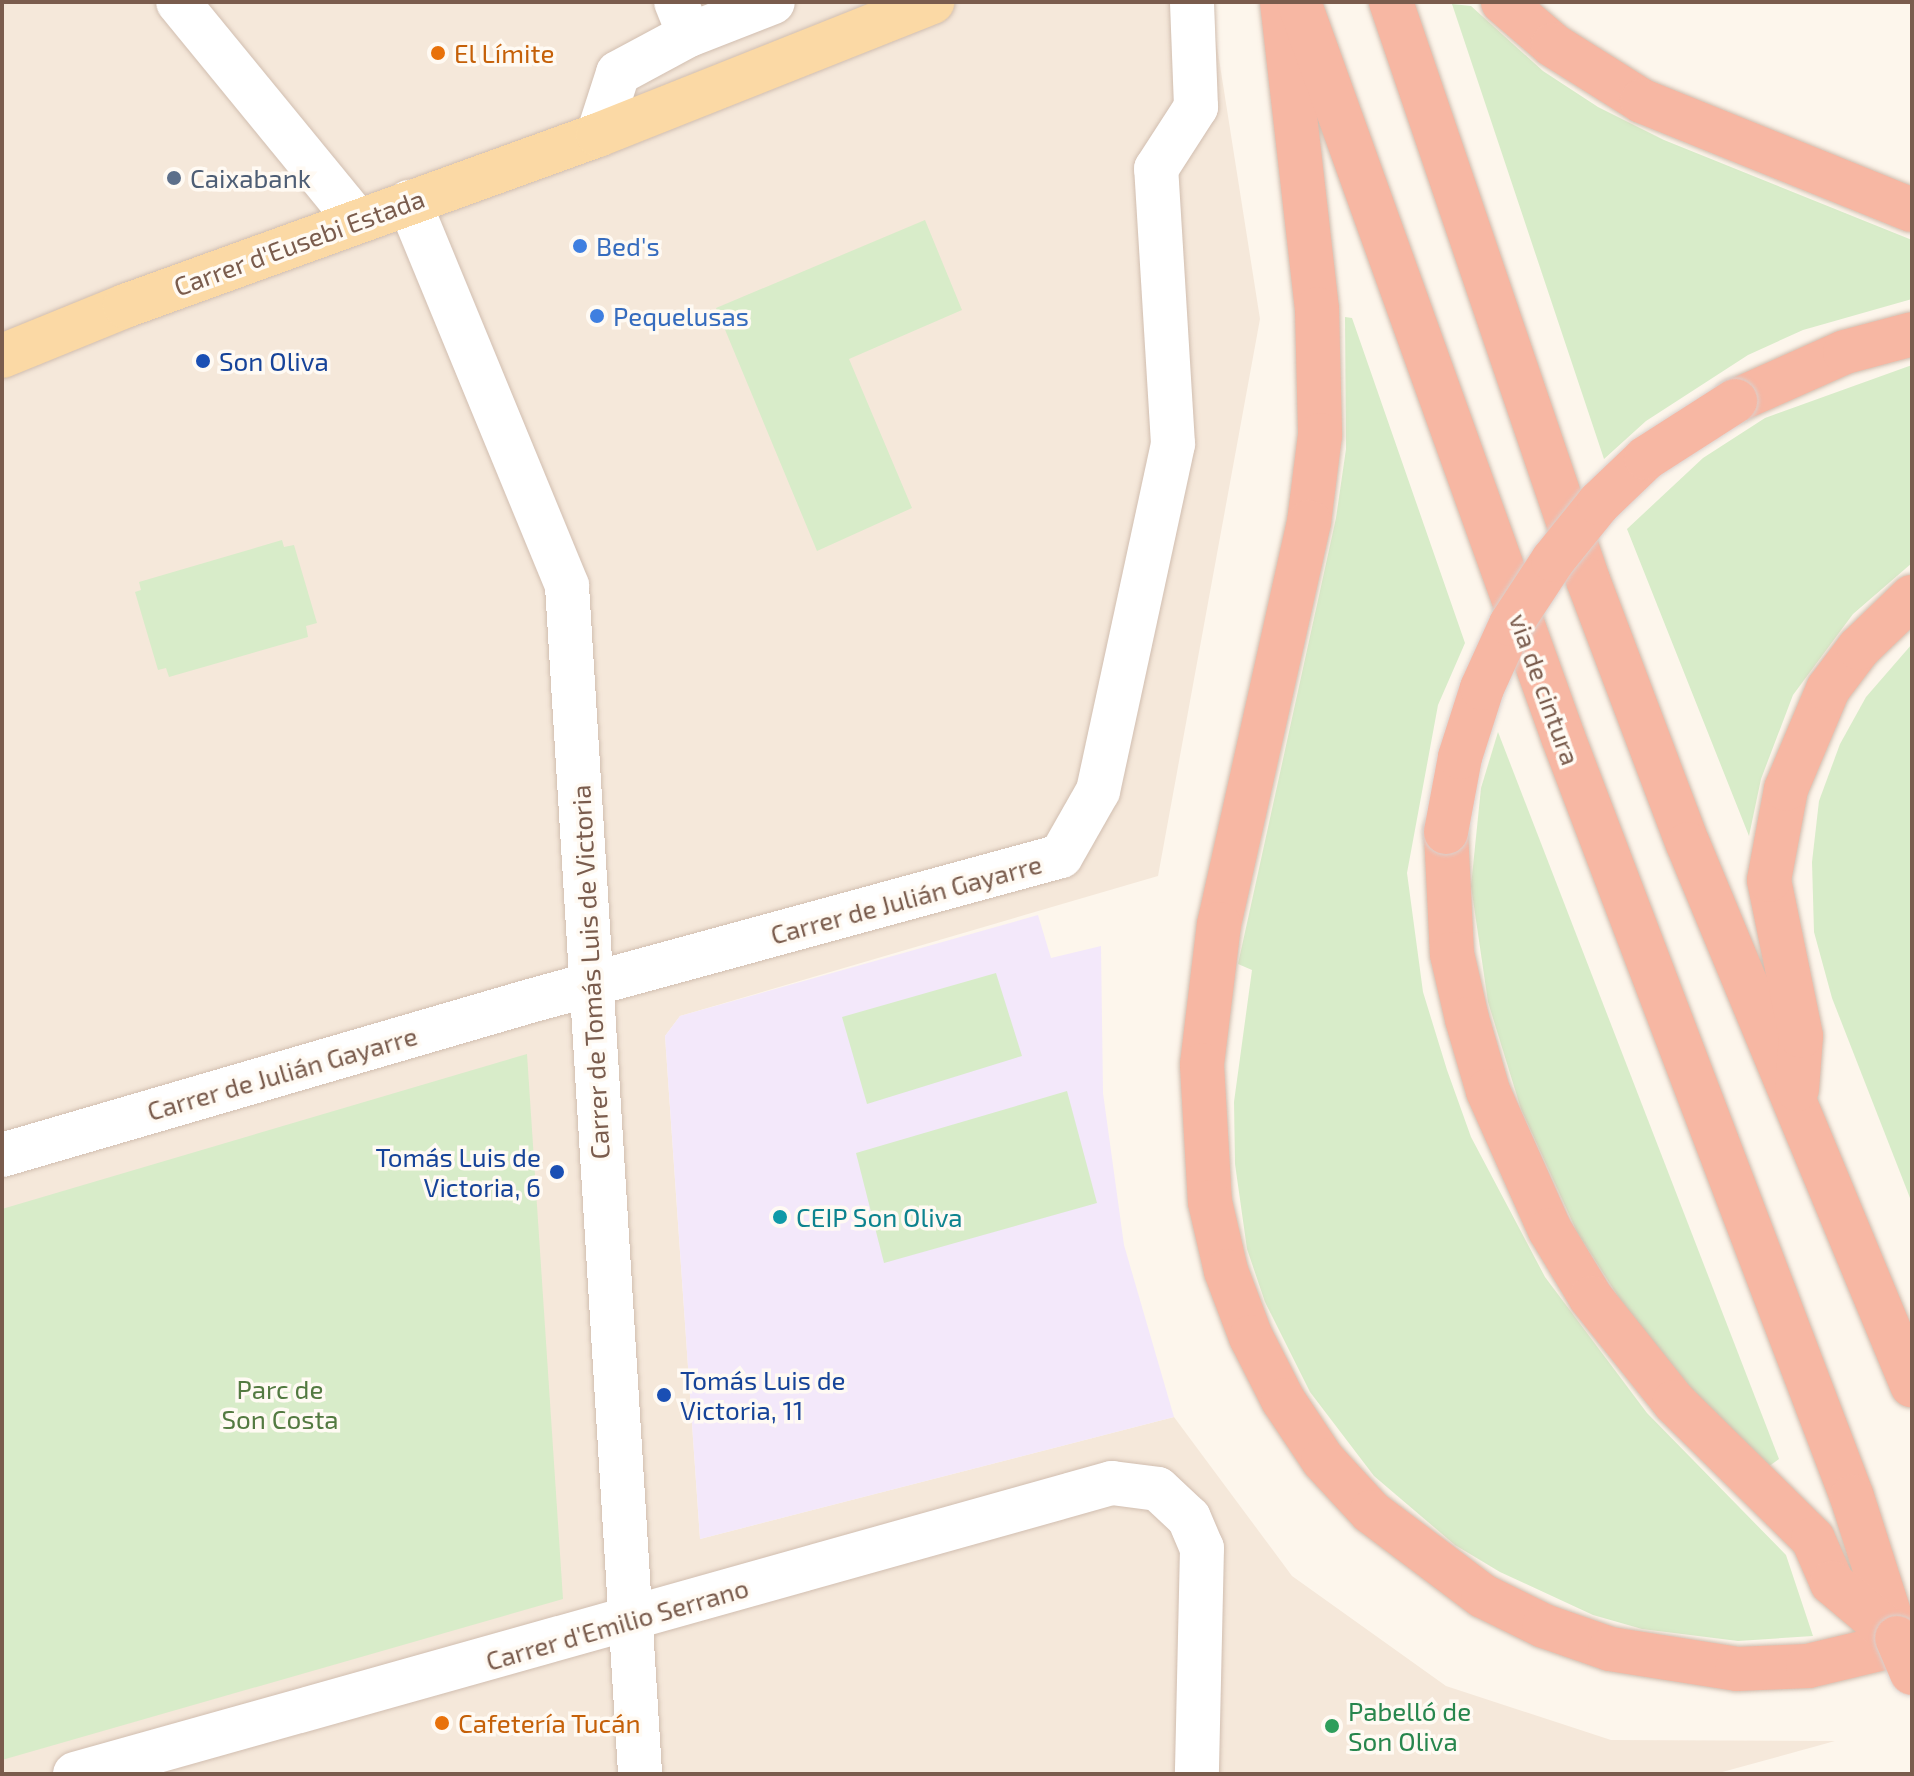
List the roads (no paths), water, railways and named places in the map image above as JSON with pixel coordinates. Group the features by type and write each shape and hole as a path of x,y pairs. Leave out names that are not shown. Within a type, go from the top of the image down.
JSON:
{"highway":[{"path":"1282,2 1317,309 1320,435 1306,537 1221,910 1202,1065 1210,1202 1226,1271 1251,1337 1283,1400 1315,1448 1371,1512 1483,1596 1544,1626 1610,1649 1737,1669 1822,1664 1907,1651"},
{"name":"via de cintura","path":"1299,2 1552,708 1805,1372 1907,1651"},
{"path":"1391,2 1582,566 1688,844 1912,1385"},
{"path":"1503,2 1553,45 1642,101 1912,210"},
{"path":"1907,1651 1832,1583 1813,1539 1674,1402 1628,1347 1550,1230 1488,1091 1467,1019 1452,954 1446,832 1460,757 1482,688 1511,624 1553,560 1599,503 1646,458 1735,401 1845,352 1912,334"},
{"path":"1796,1103 1801,1036 1769,880 1777,829 1797,754 1817,708 1859,648 1912,597"}],"main road":[{"name":"Carrer d'Eusebi Estada","path":"2,356 357,221 598,135 933,2"}],"street":[{"path":"178,2 357,221"},
{"path":"598,135 618,73 682,19 773,2"},
{"name":"Carrer de Julián Gayarre","path":"2,1155 590,986 1061,856 1098,791 1173,444 1156,169 1196,107 1192,2"},
{"name":"Carrer de Tomás Luis de Victoria","path":"409,202 567,586 640,1774"},
{"name":"Carrer d'Emilio Serrano","path":"75,1774 1112,1483 1158,1489 1189,1518 1202,1548 1197,1774"}],"place":[{"name":"El Límite","path":"438,53"},
{"name":"Caixabank","path":"174,178"},
{"name":"Bed's","path":"580,246"},
{"name":"Pequelusas","path":"597,316"},
{"name":"Son Oliva","path":"203,361"},
{"name":"Tomás Luis de Victoria, 6","path":"557,1172"},
{"name":"CEIP Son Oliva","path":"780,1217"},
{"name":"Tomás Luis de Victoria, 11","path":"664,1395"},
{"name":"Cafetería Tucán","path":"442,1723"},
{"name":"Pabelló de Son Oliva","path":"1332,1726"}],"park label":[{"name":"Parc de Son Costa","path":"280,1404"}]}
